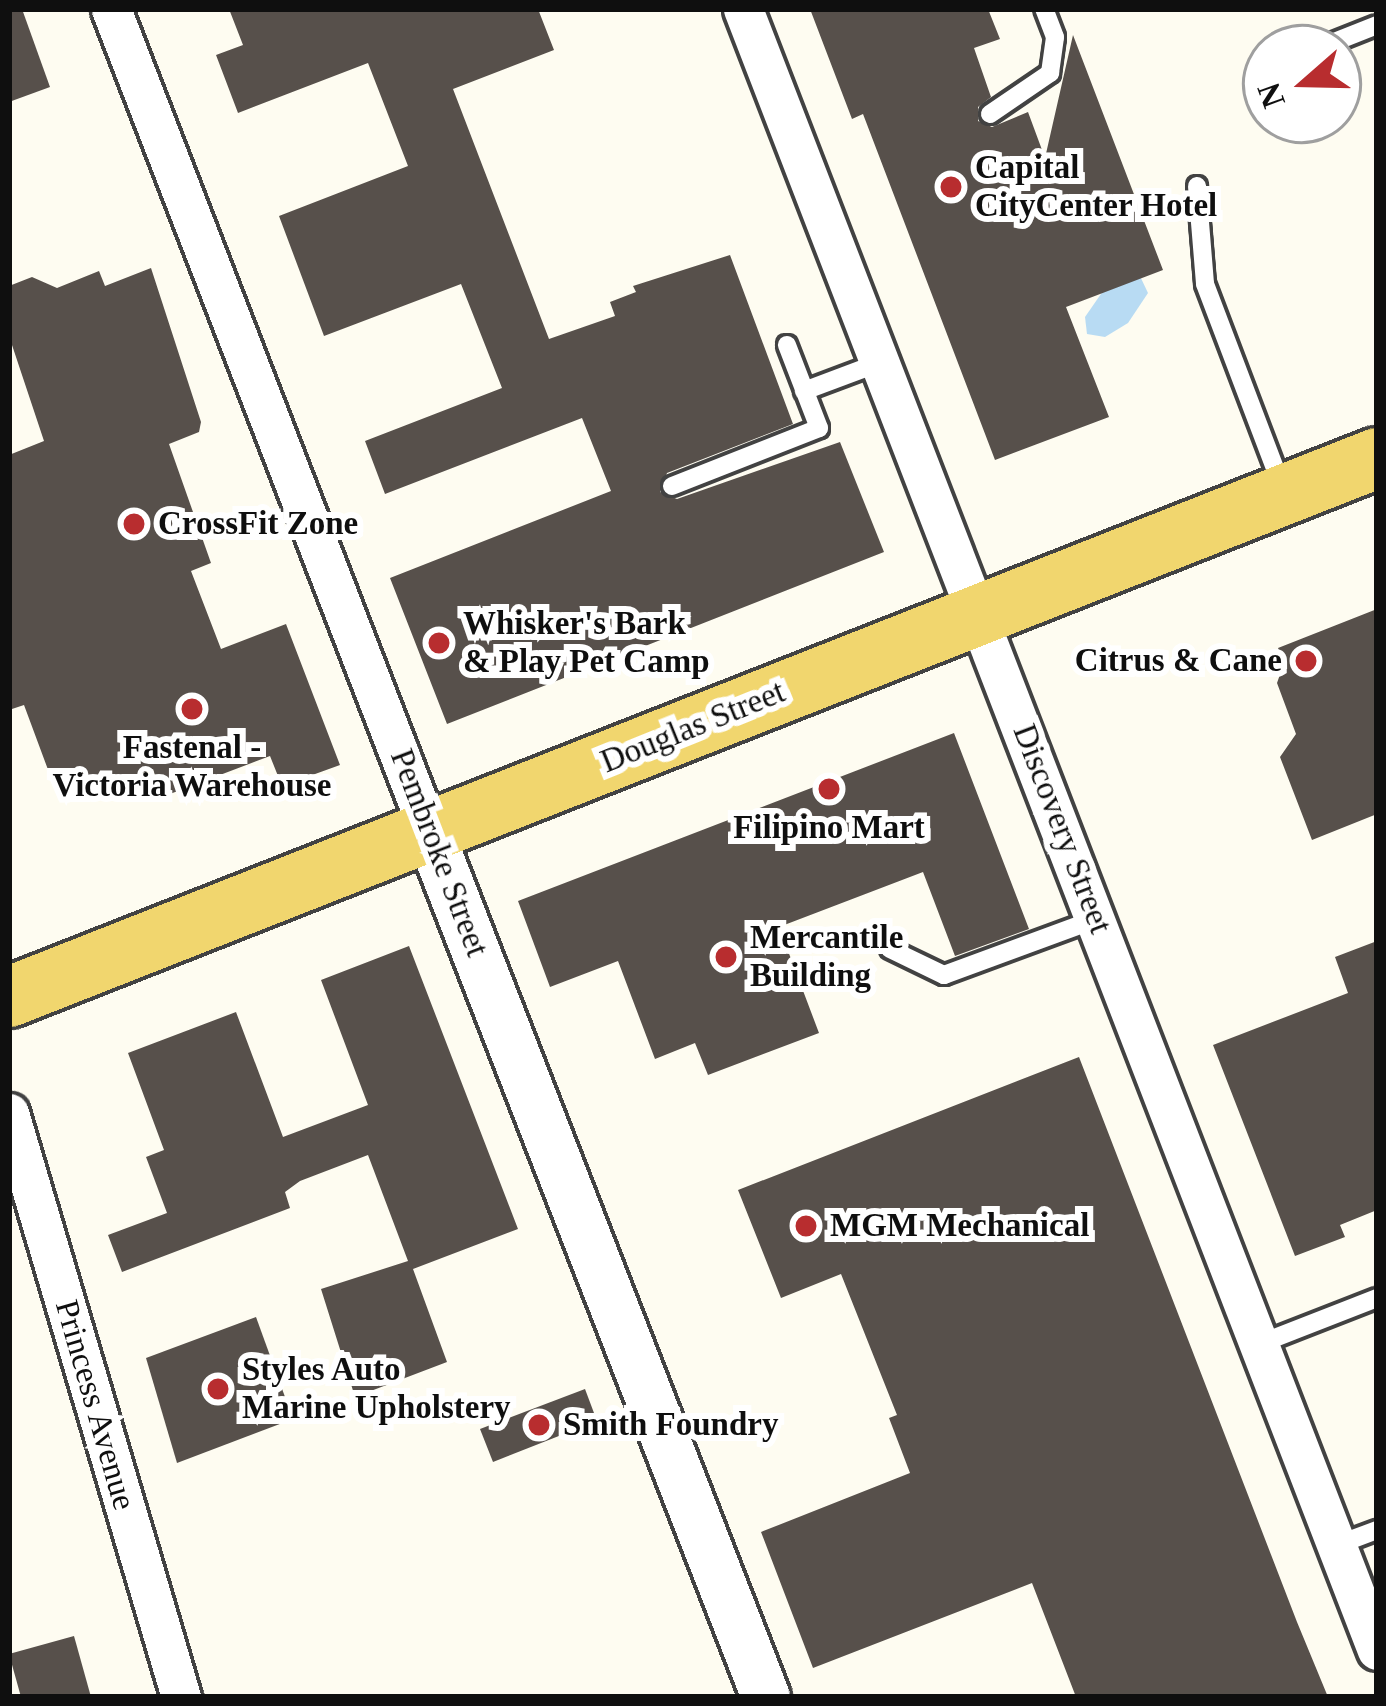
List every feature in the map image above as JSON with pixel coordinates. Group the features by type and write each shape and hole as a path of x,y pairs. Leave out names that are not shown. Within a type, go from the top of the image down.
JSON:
{"main road":[{"name":"Douglas Street","path":"9,997 430,834 978,610 1377,458"}],"street":[{"name":"Pembroke Street","path":"110,9 766,1697"},
{"name":"Discovery Street","path":"743,9 1377,1650"},
{"name":"Princess Avenue","path":"9,1113 181,1697"}],"lane":[{"path":"990,114 1051,73 1055,38 1044,9"},
{"path":"1197,186 1205,284 1284,494"},
{"path":"672,486 819,428 787,345"},
{"path":"805,391 881,362"},
{"path":"890,950 944,975 1096,919"},
{"path":"1259,1344 1377,1298"},
{"path":"1336,1546 1377,1529"}],"water":[{"path":"1139,274 1148,293 1128,323 1105,337 1087,334 1085,317 1103,291"}],"building":[{"path":"9,9 22,9 50,87 9,102"},
{"path":"229,9 538,9 554,50 453,89 549,339 615,316 610,302 636,292 633,286 730,255 793,424 667,473 660,492 677,499 840,442 884,552 447,724 390,578 611,491 582,418 385,494 365,441 502,388 461,284 324,336 279,216 408,166 368,63 238,113 216,55 243,45"},
{"path":"810,9 988,9 1000,39 974,48 991,97 978,107 978,121 992,127 1028,112 1045,158 1073,35 1163,270 1066,307 1109,417 995,460 863,114 852,119"},
{"path":"151,268 201,422 199,432 169,444 211,563 191,571 221,649 286,624 340,765 282,786 270,756 162,797 153,769 60,802 24,705 9,710 9,455 44,441 9,336 9,286 32,277 57,288 99,271 105,286"},
{"path":"1377,609 1377,814 1312,840 1280,757 1296,734 1277,683 1284,663 1278,648"},
{"path":"954,733 1029,929 955,956 923,872 779,927 819,1033 708,1075 695,1043 655,1059 618,961 550,987 518,901"},
{"path":"1377,941 1377,1210 1340,1225 1345,1237 1295,1256 1213,1045 1348,993 1335,957"},
{"path":"409,946 518,1229 413,1269 447,1362 355,1397 321,1289 408,1261 368,1155 300,1181 285,1192 290,1208 122,1272 108,1235 167,1213 146,1157 164,1150 128,1053 236,1012 283,1137 368,1105 321,980"},
{"path":"1079,1057 1328,1697 1076,1697 1032,1583 813,1668 761,1532 910,1473 889,1418 897,1415 841,1274 781,1298 738,1190"},
{"name":"Styles Auto Marine Upholstery","path":"256,1317 293,1419 177,1463 146,1358"},
{"name":"Smith Foundry","path":"585,1389 597,1421 493,1462 480,1429"},
{"path":"74,1636 91,1697 21,1697 9,1654"}],"place":[{"name":"Capital CityCenter Hotel","path":"951,187"},
{"name":"CrossFit Zone","path":"134,524"},
{"name":"Whisker's Bark & Play Pet Camp","path":"439,643"},
{"name":"Citrus & Cane","path":"1306,661"},
{"name":"Fastenal - Victoria Warehouse","path":"192,709"},
{"name":"Filipino Mart","path":"829,789"},
{"name":"Mercantile Building","path":"726,957"},
{"name":"MGM Mechanical","path":"806,1226"},
{"name":"Styles Auto Marine Upholstery","path":"218,1389"},
{"name":"Smith Foundry","path":"539,1425"}]}
